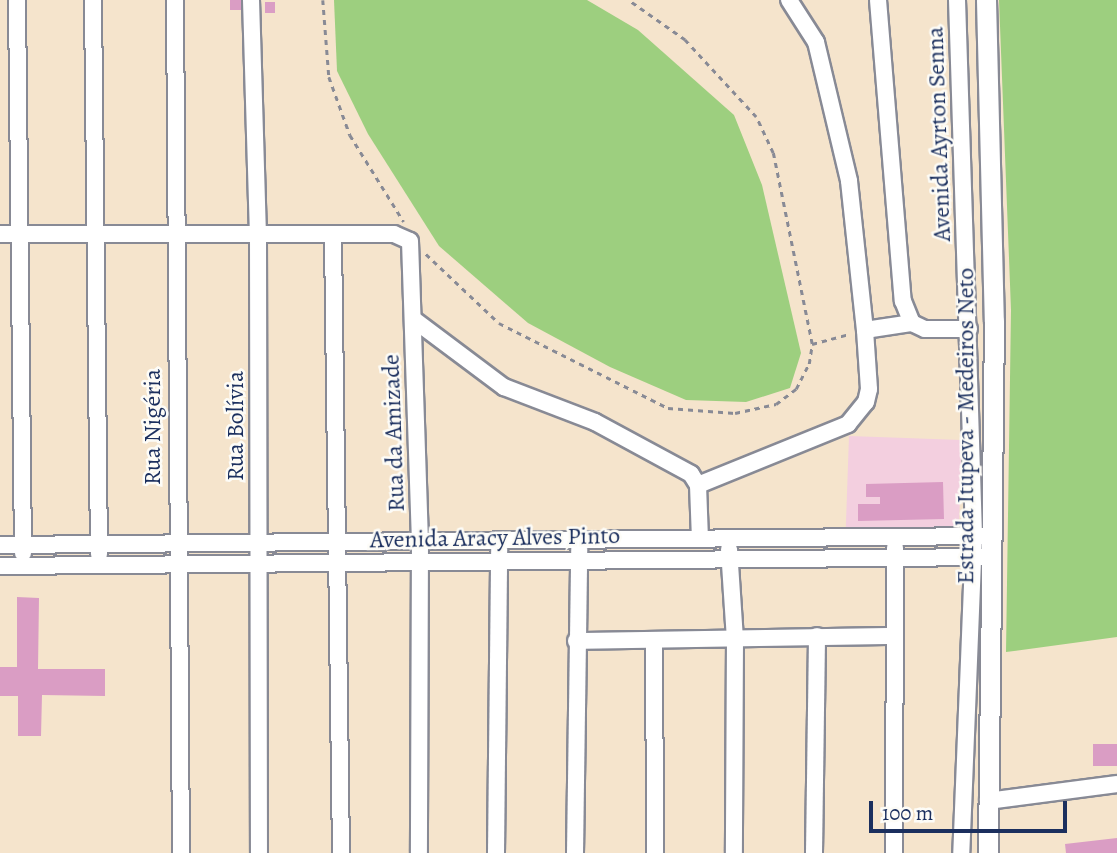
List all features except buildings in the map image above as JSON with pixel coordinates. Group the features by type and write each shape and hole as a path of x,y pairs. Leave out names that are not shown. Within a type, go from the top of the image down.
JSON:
{"main road":[{"name":"Estrada Itupeva - Medeiros Neto","path":"986,0 994,321 982,536 988,853"}],"street":[{"path":"17,0 23,566"},
{"path":"93,0 99,565"},
{"name":"Rua Nigéria","path":"175,0 181,853"},
{"name":"Rua Bolívia","path":"251,0 258,234 259,853"},
{"path":"698,485 848,425 866,402 869,389 849,181 816,42 789,0"},
{"path":"878,0 900,287 912,323"},
{"name":"Avenida Ayrton Senna","path":"957,0 969,328 982,536"},
{"path":"0,234 333,236 401,231"},
{"name":"Rua da Amizade","path":"401,231 413,247 420,540 419,853"},
{"path":"333,236 341,853"},
{"path":"413,319 504,387 595,422 680,467 698,485 700,539"},
{"path":"865,330 912,323 925,329 969,328"},
{"name":"Avenida Aracy Alves Pinto","path":"0,545 982,536"},
{"path":"894,537 894,853"},
{"path":"575,853 579,539"},
{"path":"496,853 499,540"},
{"path":"728,540 736,639 734,853"},
{"path":"961,853 982,557"},
{"name":"Avenida Aracy Alves Pinto","path":"0,566 338,564 499,558 982,557"},
{"path":"814,853 817,636"},
{"path":"576,640 654,642 895,636"},
{"path":"654,642 655,853"},
{"path":"988,801 1117,784"}],"path":[{"path":"323,0 329,77 346,124 401,231"},
{"path":"422,248 499,323 668,408 735,413 776,404 796,389 809,364 812,344 773,153 756,117 685,40 628,0"},
{"path":"812,344 865,330"}],"shaded area":[{"path":"849,436 962,440 959,533 846,529"}],"green space":[{"path":"334,0 587,0 638,30 734,115 762,185 801,353 790,388 746,402 686,400 610,367 528,323 439,246 368,134 337,71"},
{"path":"999,0 1117,0 1117,637 1006,652 1011,310"}]}
